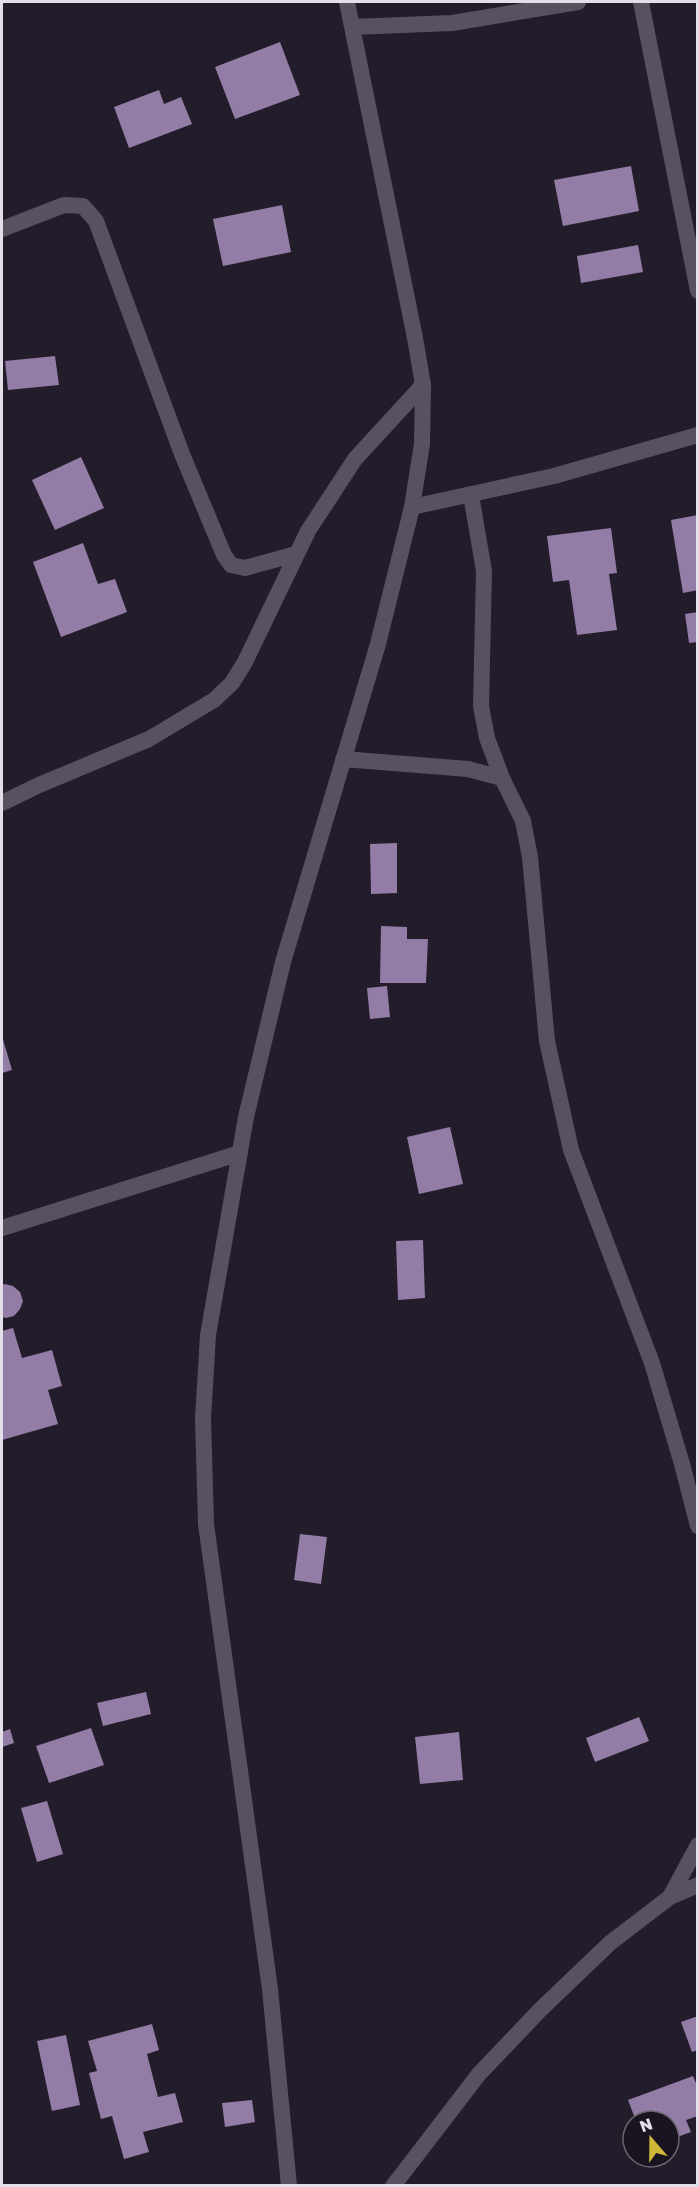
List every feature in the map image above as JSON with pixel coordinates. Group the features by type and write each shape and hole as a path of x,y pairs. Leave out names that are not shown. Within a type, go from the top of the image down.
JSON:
{"street":[{"path":"289,2186 270,1989 206,1524 203,1419 208,1335 246,1117 283,962 378,644 412,507 422,444 423,385 347,2"},
{"path":"352,27 452,23 578,2"},
{"path":"641,2 698,291"},
{"path":"2,229 63,205 83,206 96,220 182,454 224,555 231,565 245,568 296,554"},
{"path":"2,803 149,739 214,700 232,682 245,662 308,531 355,459 423,385"},
{"path":"412,507 554,476 698,435"},
{"path":"471,495 484,571 481,706 487,738 502,778 523,821 530,857 547,1041 571,1149 652,1363 698,1526"},
{"path":"343,759 468,769 502,778"},
{"path":"2,1228 240,1153"},
{"path":"670,1897 698,1845"},
{"path":"393,2186 479,2074 533,2017 610,1943 670,1897 698,1885"}],"building":[{"path":"280,42 300,95 235,119 215,67"},
{"path":"159,90 164,104 181,97 192,124 129,148 114,107"},
{"path":"631,166 639,211 563,226 554,180"},
{"path":"282,205 291,252 223,266 213,219"},
{"path":"638,245 643,272 581,283 577,256"},
{"path":"55,356 59,385 8,390 5,361"},
{"path":"81,457 104,508 55,530 32,480"},
{"path":"698,515 698,590 683,593 671,520"},
{"path":"611,528 617,573 609,574 617,630 577,635 569,580 553,582 547,536"},
{"path":"83,543 98,584 115,579 127,612 61,637 33,562"},
{"path":"698,612 698,642 689,643 685,614"},
{"path":"397,843 397,893 371,894 370,844"},
{"path":"381,926 407,927 407,939 428,939 426,983 380,983"},
{"path":"387,986 390,1017 370,1019 367,988"},
{"path":"2,1036 12,1070 2,1073"},
{"path":"450,1127 463,1184 419,1194 407,1137"},
{"path":"423,1240 425,1298 398,1300 396,1241"},
{"path":"2,1285 13,1286 20,1292 23,1301 14,1316 6,1318 2,1317"},
{"path":"13,1328 22,1358 52,1350 62,1386 48,1390 58,1424 2,1440 2,1331"},
{"path":"300,1534 327,1537 321,1584 294,1580"},
{"path":"146,1692 151,1714 103,1726 97,1703"},
{"path":"639,1717 649,1741 595,1762 586,1738"},
{"path":"91,1728 104,1765 49,1783 36,1746"},
{"path":"10,1729 14,1743 2,1747 2,1732"},
{"path":"459,1732 463,1780 420,1784 415,1737"},
{"path":"47,1801 63,1854 37,1862 21,1808"},
{"path":"698,2016 698,2050 692,2052 681,2022"},
{"path":"152,2024 159,2050 147,2054 158,2097 175,2093 183,2122 143,2132 149,2152 124,2159 112,2116 101,2119 89,2073 97,2071 88,2041"},
{"path":"66,2035 80,2105 52,2111 37,2041"},
{"path":"693,2076 698,2088 698,2116 686,2120 691,2132 681,2136 681,2109 631,2109 628,2100"},
{"path":"252,2100 255,2122 225,2127 222,2103"}]}
